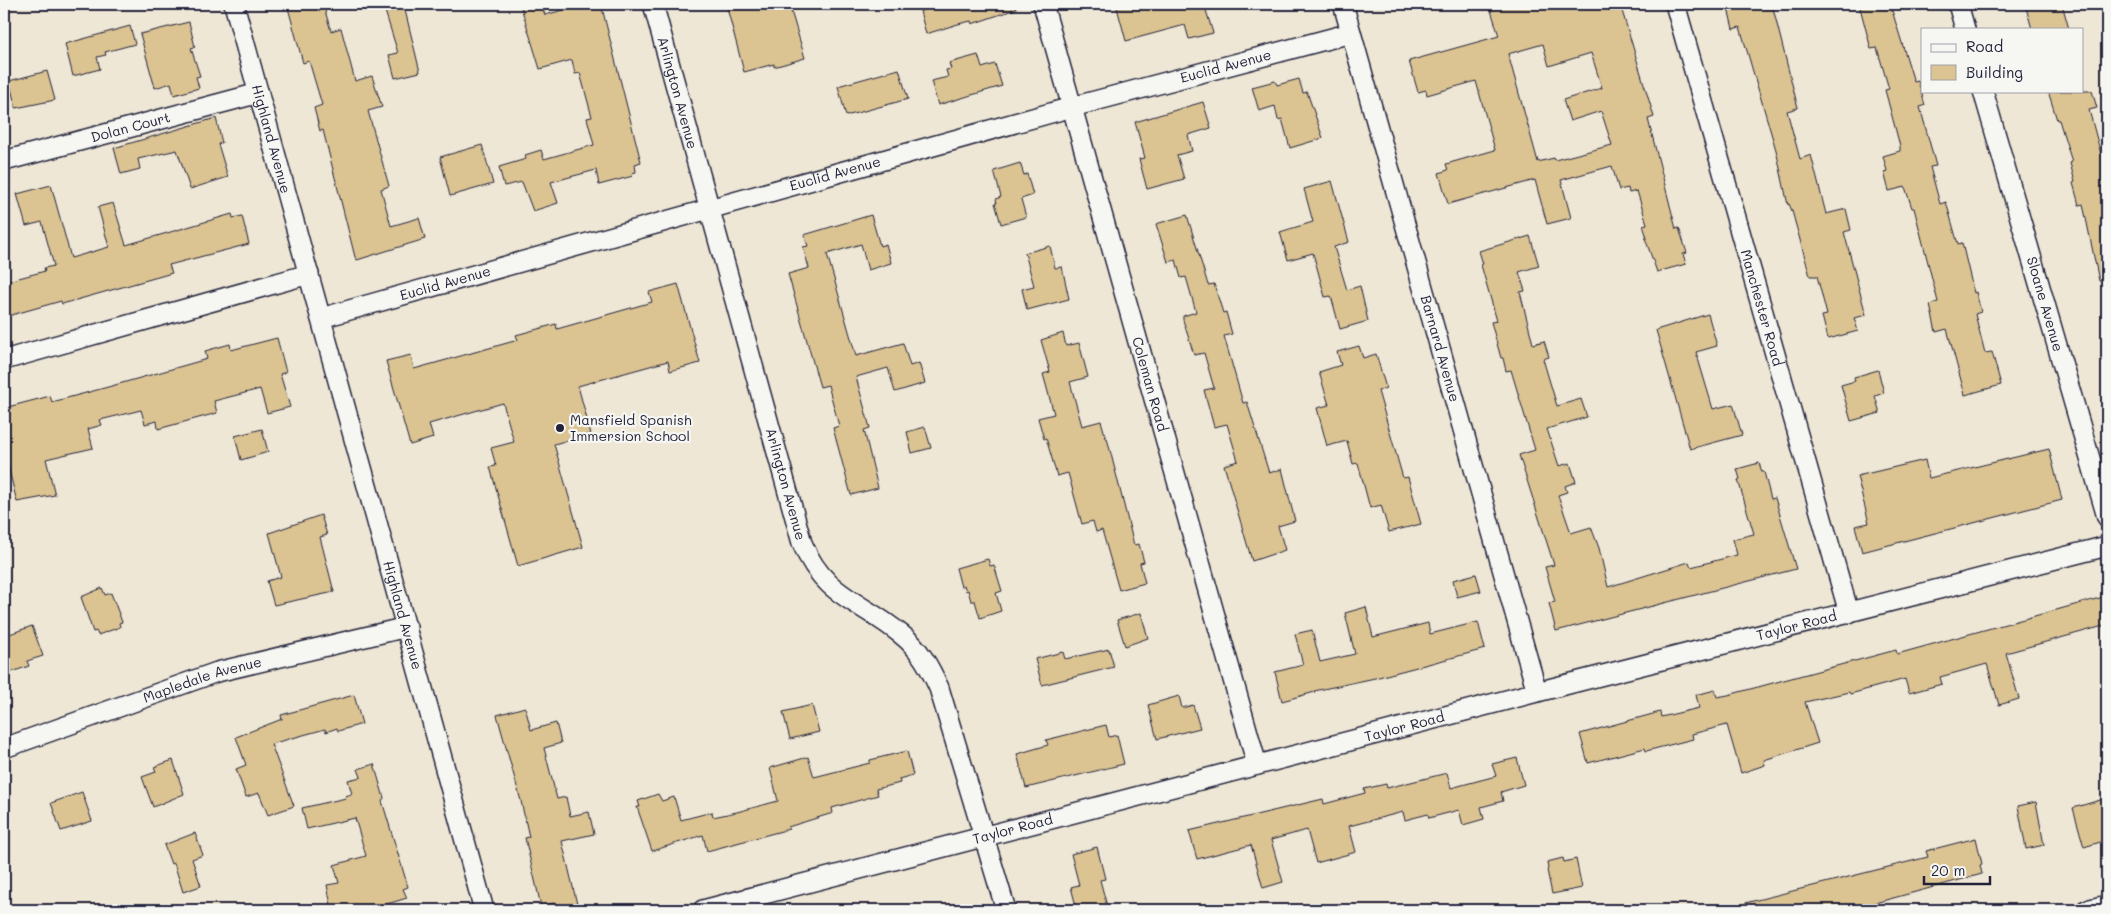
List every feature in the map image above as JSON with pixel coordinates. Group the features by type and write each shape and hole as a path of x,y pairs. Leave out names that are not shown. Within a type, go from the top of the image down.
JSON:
{"street":[{"name":"Highland Avenue","path":"234,4 484,910"},
{"name":"Arlington Avenue","path":"653,4 795,522 810,562 834,590 904,636 925,661 939,688 1006,910"},
{"name":"Coleman Road","path":"1043,4 1257,765"},
{"name":"Barnard Avenue","path":"1343,4 1537,692"},
{"name":"Manchester Road","path":"1675,4 1849,613"},
{"path":"1958,4 1965,28"},
{"name":"Euclid Avenue","path":"321,318 1072,107 1351,33"},
{"name":"Sloane Avenue","path":"1983,92 2107,517"},
{"name":"Dolan Court","path":"4,161 259,93"},
{"path":"4,360 309,274"},
{"name":"Taylor Road","path":"703,910 1537,692 2107,546"},
{"name":"Mapledale Avenue","path":"4,748 217,672 406,627"},
{"path":"2086,910 2107,905"}],"building":[{"path":"287,4 323,4 331,31 341,28 355,81 372,76 382,107 368,111 389,186 381,189 391,226 419,218 425,239 357,260 355,257 323,130 320,131 314,108 322,105 309,61 303,63"},
{"path":"541,4 545,15 585,4 601,4 641,162 635,164 636,172 632,173 633,176 599,185 596,170 551,182 558,203 533,211 522,182 504,186 499,167 526,159 525,155 541,150 544,159 594,145 587,118 592,117 580,73 575,74 572,60 540,69 521,7"},
{"path":"726,4 789,4 805,58 774,67 774,64 744,72"},
{"path":"948,4 1015,4 1016,9 972,24 971,21 926,34 920,11"},
{"path":"1116,4 1204,4 1213,33 1189,39 1185,25 1126,41"},
{"path":"1489,4 1620,4 1654,117 1648,119 1676,229 1679,228 1687,253 1683,254 1686,264 1657,272 1645,238 1647,238 1643,225 1647,224 1637,191 1629,193 1628,188 1619,190 1612,166 1561,180 1571,218 1547,224 1535,180 1448,204 1439,173 1448,170 1446,164 1495,150 1476,81 1427,95 1426,90 1418,92 1409,61 1499,36","holes":["1543,44 1549,66 1591,53 1602,88 1563,100 1570,121 1601,111 1612,145 1555,160 1554,158 1538,162 1508,54"]},
{"path":"1743,4 1772,4 1798,108 1787,111 1800,159 1811,155 1826,214 1846,209 1851,230 1844,232 1866,315 1854,318 1858,331 1828,339 1822,316 1827,315 1817,276 1810,276 1792,211 1788,205 1776,150 1740,27 1733,29 1728,8"},
{"path":"1859,4 1890,4 1914,82 1918,81 1925,105 1920,107 1936,166 1930,167 1940,204 1946,202 1958,244 1962,243 1974,293 1976,292 1981,312 1975,314 1985,353 1992,352 2001,385 1965,395 1947,329 1936,332 1930,305 1938,302 1914,208 1912,208 1905,187 1889,191 1884,172 1887,171 1883,156 1900,151 1900,146 1885,90 1889,89 1877,48 1871,49"},
{"path":"2025,4 2062,4 2069,28 2032,28"},
{"path":"404,6 420,72 395,78 389,55 398,53 385,11"},
{"path":"189,22 195,47 191,48 200,76 196,77 199,88 174,95 171,83 155,88 140,34"},
{"path":"130,26 135,44 105,52 106,55 97,57 100,69 73,76 65,44"},
{"path":"978,55 982,68 995,64 1002,86 938,105 931,81 948,77 946,70 951,69 949,63"},
{"path":"899,69 908,99 846,116 838,86"},
{"path":"47,71 55,100 16,108 9,81"},
{"path":"1299,79 1303,93 1307,92 1323,138 1290,148 1282,119 1278,120 1275,106 1259,111 1252,87 1275,81 1277,85"},
{"path":"2092,91 2097,108 2089,110 2101,154 2107,153 2107,281 2099,281 2083,204 2079,205 2073,183 2075,182 2070,163 2072,162 2059,120 2057,120 2048,92"},
{"path":"1203,102 1211,128 1188,135 1192,151 1177,155 1184,179 1147,189 1139,159 1145,158 1135,122"},
{"path":"216,118 222,143 218,144 228,177 190,189 177,150 138,159 140,169 121,174 114,148"},
{"path":"482,145 493,184 450,196 440,157"},
{"path":"1020,163 1024,175 1027,174 1033,195 1021,199 1026,217 1001,224 995,203 997,203 996,199 1001,197 994,171"},
{"path":"1332,181 1349,242 1334,247 1347,290 1360,286 1368,321 1340,329 1331,296 1325,297 1313,253 1288,260 1280,232 1313,222 1304,189"},
{"path":"51,185 71,258 109,247 98,207 113,203 126,245 232,214 233,218 242,216 249,244 169,265 172,273 62,304 61,301 8,316 7,314 4,315 4,282 45,271 44,268 54,266 42,222 26,226 17,194"},
{"path":"871,215 880,246 886,244 891,263 868,270 861,244 827,254 856,356 903,343 910,366 919,363 925,383 895,392 888,368 856,377 870,428 864,430 878,488 851,495 833,428 839,426 828,385 820,387 788,274 809,268 803,247 808,246 804,235"},
{"path":"1187,215 1208,285 1214,284 1223,313 1226,312 1232,334 1224,336 1243,403 1247,402 1269,473 1282,469 1295,521 1278,526 1285,550 1252,561 1224,465 1238,461 1227,424 1214,427 1204,390 1214,388 1204,353 1194,355 1183,320 1183,316 1196,312 1186,277 1181,278 1176,260 1168,262 1156,224"},
{"path":"1530,236 1539,266 1519,272 1525,291 1520,292 1533,344 1544,341 1549,357 1543,359 1557,406 1581,399 1587,417 1547,429 1559,466 1570,463 1576,482 1565,486 1567,492 1558,495 1571,533 1591,527 1599,548 1608,587 1689,562 1691,567 1737,555 1733,539 1754,534 1738,480 1740,479 1737,469 1759,463 1762,472 1764,472 1771,499 1775,498 1796,569 1556,631 1549,603 1555,602 1545,567 1554,565 1519,455 1535,450 1511,370 1506,371 1503,358 1501,358 1491,322 1497,321 1481,265 1483,264 1479,251"},
{"path":"1050,246 1055,268 1062,267 1069,299 1027,310 1022,289 1034,286 1025,253"},
{"path":"678,284 700,363 670,371 668,361 578,386 591,434 554,444 583,547 518,566 490,467 496,466 491,448 514,442 503,403 429,424 433,438 410,445 386,361 411,355 414,369 518,340 516,335 556,324 557,329 652,302 649,292"},
{"path":"1708,314 1717,346 1696,352 1713,409 1733,404 1742,435 1690,449 1656,330"},
{"path":"1063,333 1066,346 1079,343 1088,377 1070,382 1082,426 1101,421 1134,545 1139,544 1144,562 1140,563 1145,583 1119,590 1102,530 1096,532 1093,521 1082,524 1068,473 1057,476 1046,438 1044,439 1038,418 1054,414 1043,374 1050,372 1041,340"},
{"path":"277,338 286,372 280,374 290,407 267,413 260,389 214,401 217,413 158,429 157,421 145,424 141,410 100,420 102,425 88,429 93,448 46,459 55,495 17,502 4,450 4,408 50,396 52,402 207,359 205,351 230,344 231,350"},
{"path":"1359,346 1363,358 1376,354 1386,388 1378,391 1403,478 1408,477 1421,524 1389,532 1381,505 1370,508 1358,463 1353,464 1347,441 1327,446 1317,408 1329,405 1319,372 1341,365 1337,352"},
{"path":"1878,370 1884,393 1875,396 1880,413 1851,421 1841,385 1855,381 1854,377"},
{"path":"925,427 931,448 912,453 907,432"},
{"path":"262,429 268,452 241,460 235,436"},
{"path":"2049,449 2062,500 1862,552 1855,526 1869,523 1857,476 1925,460 1929,478"},
{"path":"321,515 327,535 320,537 334,592 274,605 267,581 281,577 269,533"},
{"path":"988,559 990,566 994,565 1002,591 996,593 1001,611 980,618 975,601 971,601 968,590 966,591 964,585 961,587 956,568"},
{"path":"1476,574 1481,591 1457,597 1453,580"},
{"path":"102,588 105,595 111,593 122,622 119,623 120,627 98,635 96,631 93,632 81,597"},
{"path":"2107,596 2107,625 2006,653 2019,699 1999,705 1987,664 1940,677 1942,684 1909,693 1905,679 1850,694 1849,692 1805,702 1818,743 1764,760 1765,765 1741,773 1727,725 1692,734 1693,739 1646,751 1645,748 1588,763 1580,734 1660,712 1661,717 1699,708 1696,695 1715,690 1717,697 1728,695 1896,650 1897,654"},
{"path":"1366,607 1373,637 1428,623 1430,634 1478,622 1485,649 1375,678 1314,691 1282,701 1275,672 1303,665 1295,634 1312,630 1320,662 1355,654 1345,613"},
{"path":"1141,613 1148,638 1125,646 1117,620"},
{"path":"32,626 43,656 27,661 29,666 9,673 4,659 4,636"},
{"path":"1109,649 1114,667 1042,685 1035,659 1063,652 1065,659"},
{"path":"354,695 362,724 338,731 337,728 326,732 325,729 271,744 294,806 268,815 259,793 246,797 236,769 246,765 236,737 282,719 281,715"},
{"path":"1179,696 1182,708 1193,705 1200,728 1157,739 1148,705"},
{"path":"812,705 819,732 790,739 783,712"},
{"path":"525,707 531,730 556,723 561,743 544,748 557,799 566,797 570,816 589,812 594,834 562,841 577,904 556,909 554,903 541,906 525,838 529,837 521,801 497,715"},
{"path":"1106,725 1109,737 1117,735 1124,764 1026,788 1017,754 1048,745 1046,740"},
{"path":"907,751 913,775 899,779 900,783 876,789 878,795 832,808 833,813 788,827 789,829 707,851 703,835 652,851 637,807 640,807 638,801 658,794 662,801 674,797 681,820 712,812 713,817 778,801 770,768 808,757 814,777 870,763 870,760"},
{"path":"1517,758 1524,785 1501,792 1503,801 1481,807 1484,819 1463,825 1459,810 1429,818 1428,814 1405,820 1403,812 1349,826 1356,852 1316,863 1307,830 1271,840 1283,882 1263,888 1251,845 1197,859 1189,831 1323,799 1324,804 1365,793 1364,789 1386,784 1387,788 1447,773 1451,788 1496,776 1492,764"},
{"path":"173,760 184,794 153,807 142,777 156,772 154,767"},
{"path":"374,764 384,798 382,801 408,887 403,889 407,898 367,910 332,910 327,885 339,883 334,865 366,856 355,818 307,829 302,808 346,798 345,796 352,794 348,780 361,777 358,769"},
{"path":"82,792 92,821 61,831 51,803"},
{"path":"2107,798 2107,840 2084,847 2073,808"},
{"path":"2036,802 2044,845 2026,849 2018,806"},
{"path":"195,833 203,855 192,859 201,886 183,892 174,863 171,864 164,845"},
{"path":"1976,838 1982,864 1980,865 1982,874 1849,910 1746,910 1745,903 1928,857 1926,851"},
{"path":"1097,847 1105,879 1100,880 1108,910 1077,910 1071,887 1079,885 1071,854"},
{"path":"1563,858 1564,862 1576,859 1582,888 1552,894 1547,862"}],"place":[{"name":"Mansfield Spanish Immersion School","path":"560,428"}]}
